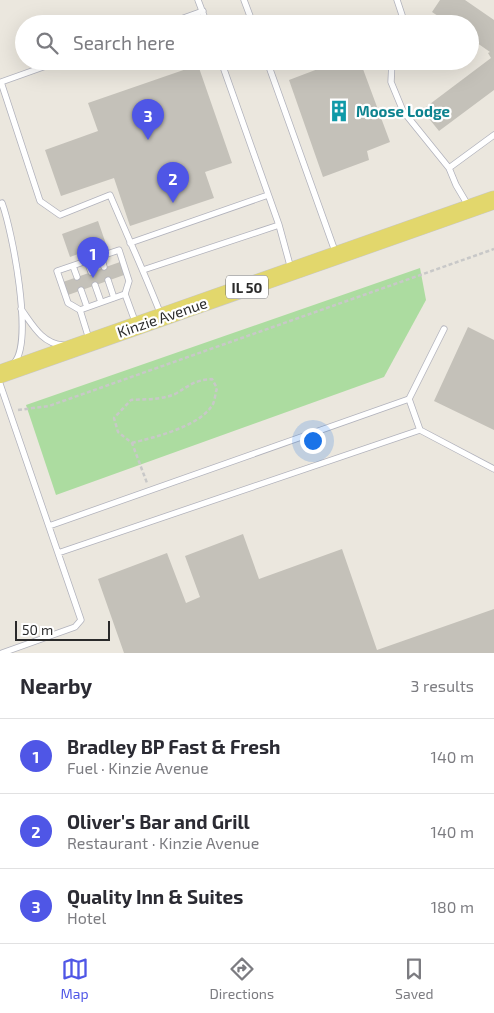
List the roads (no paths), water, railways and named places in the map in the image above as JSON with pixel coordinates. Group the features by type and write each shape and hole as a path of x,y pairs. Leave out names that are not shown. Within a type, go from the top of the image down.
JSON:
{"main road":[{"name":"Kinzie Avenue","path":"2,376 84,344 494,200"}],"lane":[{"path":"198,0 204,15"},
{"path":"244,0 250,15"},
{"path":"397,0 402,15"},
{"path":"192,15 203,11"},
{"path":"35,70 1,82 40,201 60,215 110,195 162,317"},
{"path":"223,70 279,225 291,272"},
{"path":"269,70 337,256"},
{"path":"392,70 391,82 403,111 449,168 456,185 470,209"},
{"path":"449,168 494,135"},
{"path":"130,242 268,195"},
{"path":"1,202 12,237 23,341 18,359 2,376 10,412 81,620 75,627 2,653"},
{"path":"143,270 279,225"},
{"path":"21,309 44,338 56,345 84,344 80,310 68,302 57,271 119,250 130,281 125,294 136,326"},
{"path":"101,256 104,267"},
{"path":"87,261 91,272"},
{"path":"73,266 77,277"},
{"path":"108,280 114,298"},
{"path":"95,285 101,302"},
{"path":"81,290 87,307"},
{"path":"80,310 125,294"},
{"path":"49,526 150,492 409,399 444,329"},
{"path":"409,399 420,430 494,468"},
{"path":"58,554 420,430"}],"place":[{"name":"Moose Lodge","path":"339,111"},
{"name":"Quality Inn & Suites","path":"148,140"},
{"name":"Oliver's Bar and Grill","path":"173,203"},
{"name":"Bradley BP Fast & Fresh","path":"93,278"}]}
